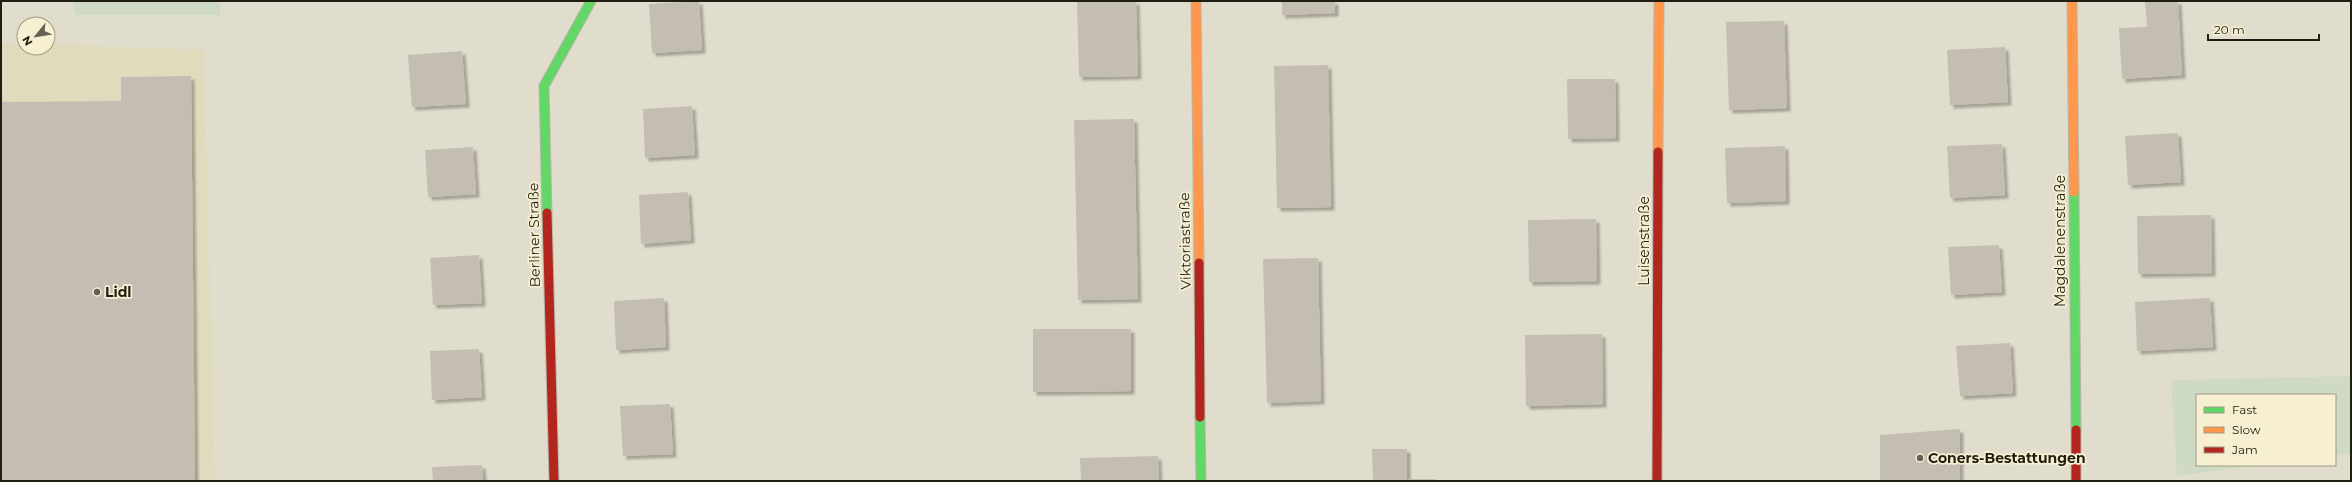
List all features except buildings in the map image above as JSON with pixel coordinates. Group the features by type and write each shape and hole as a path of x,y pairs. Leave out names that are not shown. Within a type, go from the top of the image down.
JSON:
{"street":[{"name":"Berliner Straße","path":"554,481 544,86 591,1"},
{"name":"Viktoriastraße","path":"1196,1 1201,481"},
{"name":"Luisenstraße","path":"1657,481 1659,1"},
{"name":"Magdalenenstraße","path":"2072,1 2076,481"}],"shaded area":[{"name":"Lidl","path":"1,43 16,44 16,56 56,56 56,44 204,50 215,481 1,481"}],"green space":[{"path":"74,1 220,1 220,15 74,15"},
{"path":"2351,376 2351,453 2336,455 2336,394 2196,394 2196,466 2252,466 2177,476 2171,380"}],"traffic: fast":[{"path":"547,213 544,86 591,1"},
{"path":"2074,192 2076,430"},
{"path":"1200,417 1201,481"}],"traffic: slow":[{"path":"1196,1 1199,263"},
{"path":"1658,152 1659,1"},
{"path":"2072,1 2074,192"}],"traffic: jam":[{"path":"1657,481 1658,152"},
{"path":"547,213 554,481"},
{"path":"1199,263 1200,417"},
{"path":"2076,430 2076,481"}],"place":[{"name":"Lidl","path":"97,292"},
{"name":"Coners-Bestattungen","path":"1920,458"}]}
